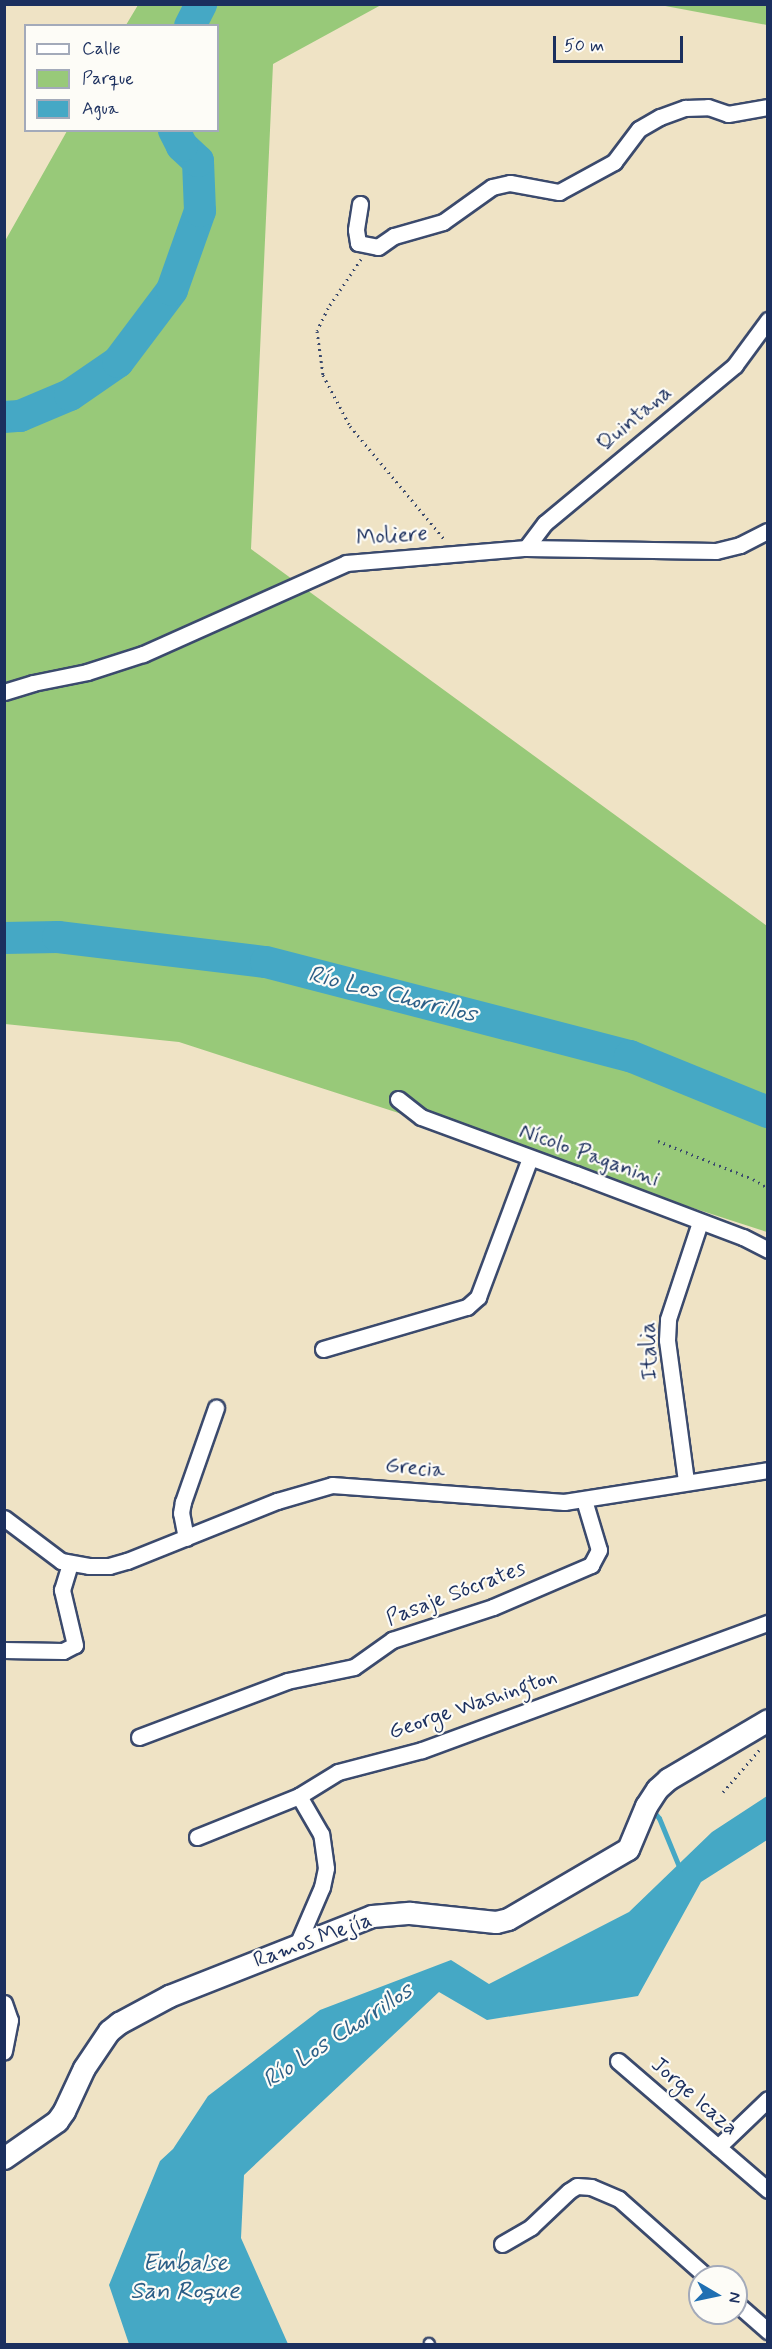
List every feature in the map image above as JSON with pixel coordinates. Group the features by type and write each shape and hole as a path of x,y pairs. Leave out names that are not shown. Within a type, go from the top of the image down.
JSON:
{"street":[{"path":"360,204 356,230 358,243 378,247 394,236 443,222 492,186 510,183 559,192 614,162 639,129 660,117 685,108 708,107 728,114 768,107"},
{"name":"Quintana","path":"526,548 545,523 735,364 768,320"},
{"name":"Moliere","path":"4,692 33,683 87,672 143,654 346,563 526,548 716,551 740,545 768,531"},
{"name":"Nícolo Paganini","path":"398,1098 421,1117 742,1237 768,1250"},
{"path":"323,1349 467,1307 478,1297 530,1158"},
{"name":"Italia","path":"687,1481 667,1340 668,1319 700,1222"},
{"path":"186,1538 181,1513 183,1502 216,1408"},
{"name":"Grecia","path":"70,1564 109,1566 277,1501 332,1485 543,1502 584,1500 687,1481 768,1470"},
{"name":"Pasaje Sócrates","path":"139,1737 287,1681 354,1667 392,1640 493,1606 591,1565 599,1550 584,1500"},
{"path":"4,1518 48,1554 70,1564 62,1590 75,1645 63,1651 4,1650"},
{"name":"George Washington","path":"197,1837 299,1796 338,1772 422,1749 768,1623"},
{"name":"Ramos Mejía","path":"4,2158 57,2121 64,2112 84,2068 109,2031 119,2023 169,1996 372,1916 395,1913 496,1922 508,1919 628,1848 646,1806 662,1784 768,1720"},
{"path":"297,1945 322,1887 326,1868 321,1834 299,1796"},
{"path":"4,2003 10,2020 4,2051"},
{"name":"Jorge Icaza","path":"618,2061 768,2190"},
{"path":"718,2147 768,2099"},
{"path":"501,2244 531,2227 569,2191 577,2186 591,2187 619,2199 693,2265"},
{"path":"748,2314 768,2331"}],"path":[{"path":"370,247 328,308 317,331 323,375 350,426 445,540 449,556"},
{"path":"658,1141 753,1179 768,1188"},
{"path":"723,1792 766,1742"}],"green space":[{"path":"138,5 381,5 273,64 251,549 767,926 767,1232 179,1042 5,1024 5,241 66,132 219,132 219,24 127,24"},
{"path":"660,5 767,5 767,25"}],"water":[{"name":"Embalse San Roque","path":"767,1796 767,1840 701,1882 638,1996 487,2020 439,1992 244,2175 241,2238 288,2344 129,2344 109,2285 160,2161 173,2149 208,2096 320,2010 451,1960 489,1984 629,1912 712,1832"}],"waterway":[{"name":"Río Los Chorrillos","path":"191,24 201,4"},
{"name":"Río Los Chorrillos","path":"4,417 20,416 70,395 118,362 172,290 200,211 198,161 182,146 175,132"},
{"name":"Río Los Chorrillos","path":"4,938 58,937 266,962 630,1056 768,1112"},
{"path":"650,1807 659,1818 680,1869"}]}
